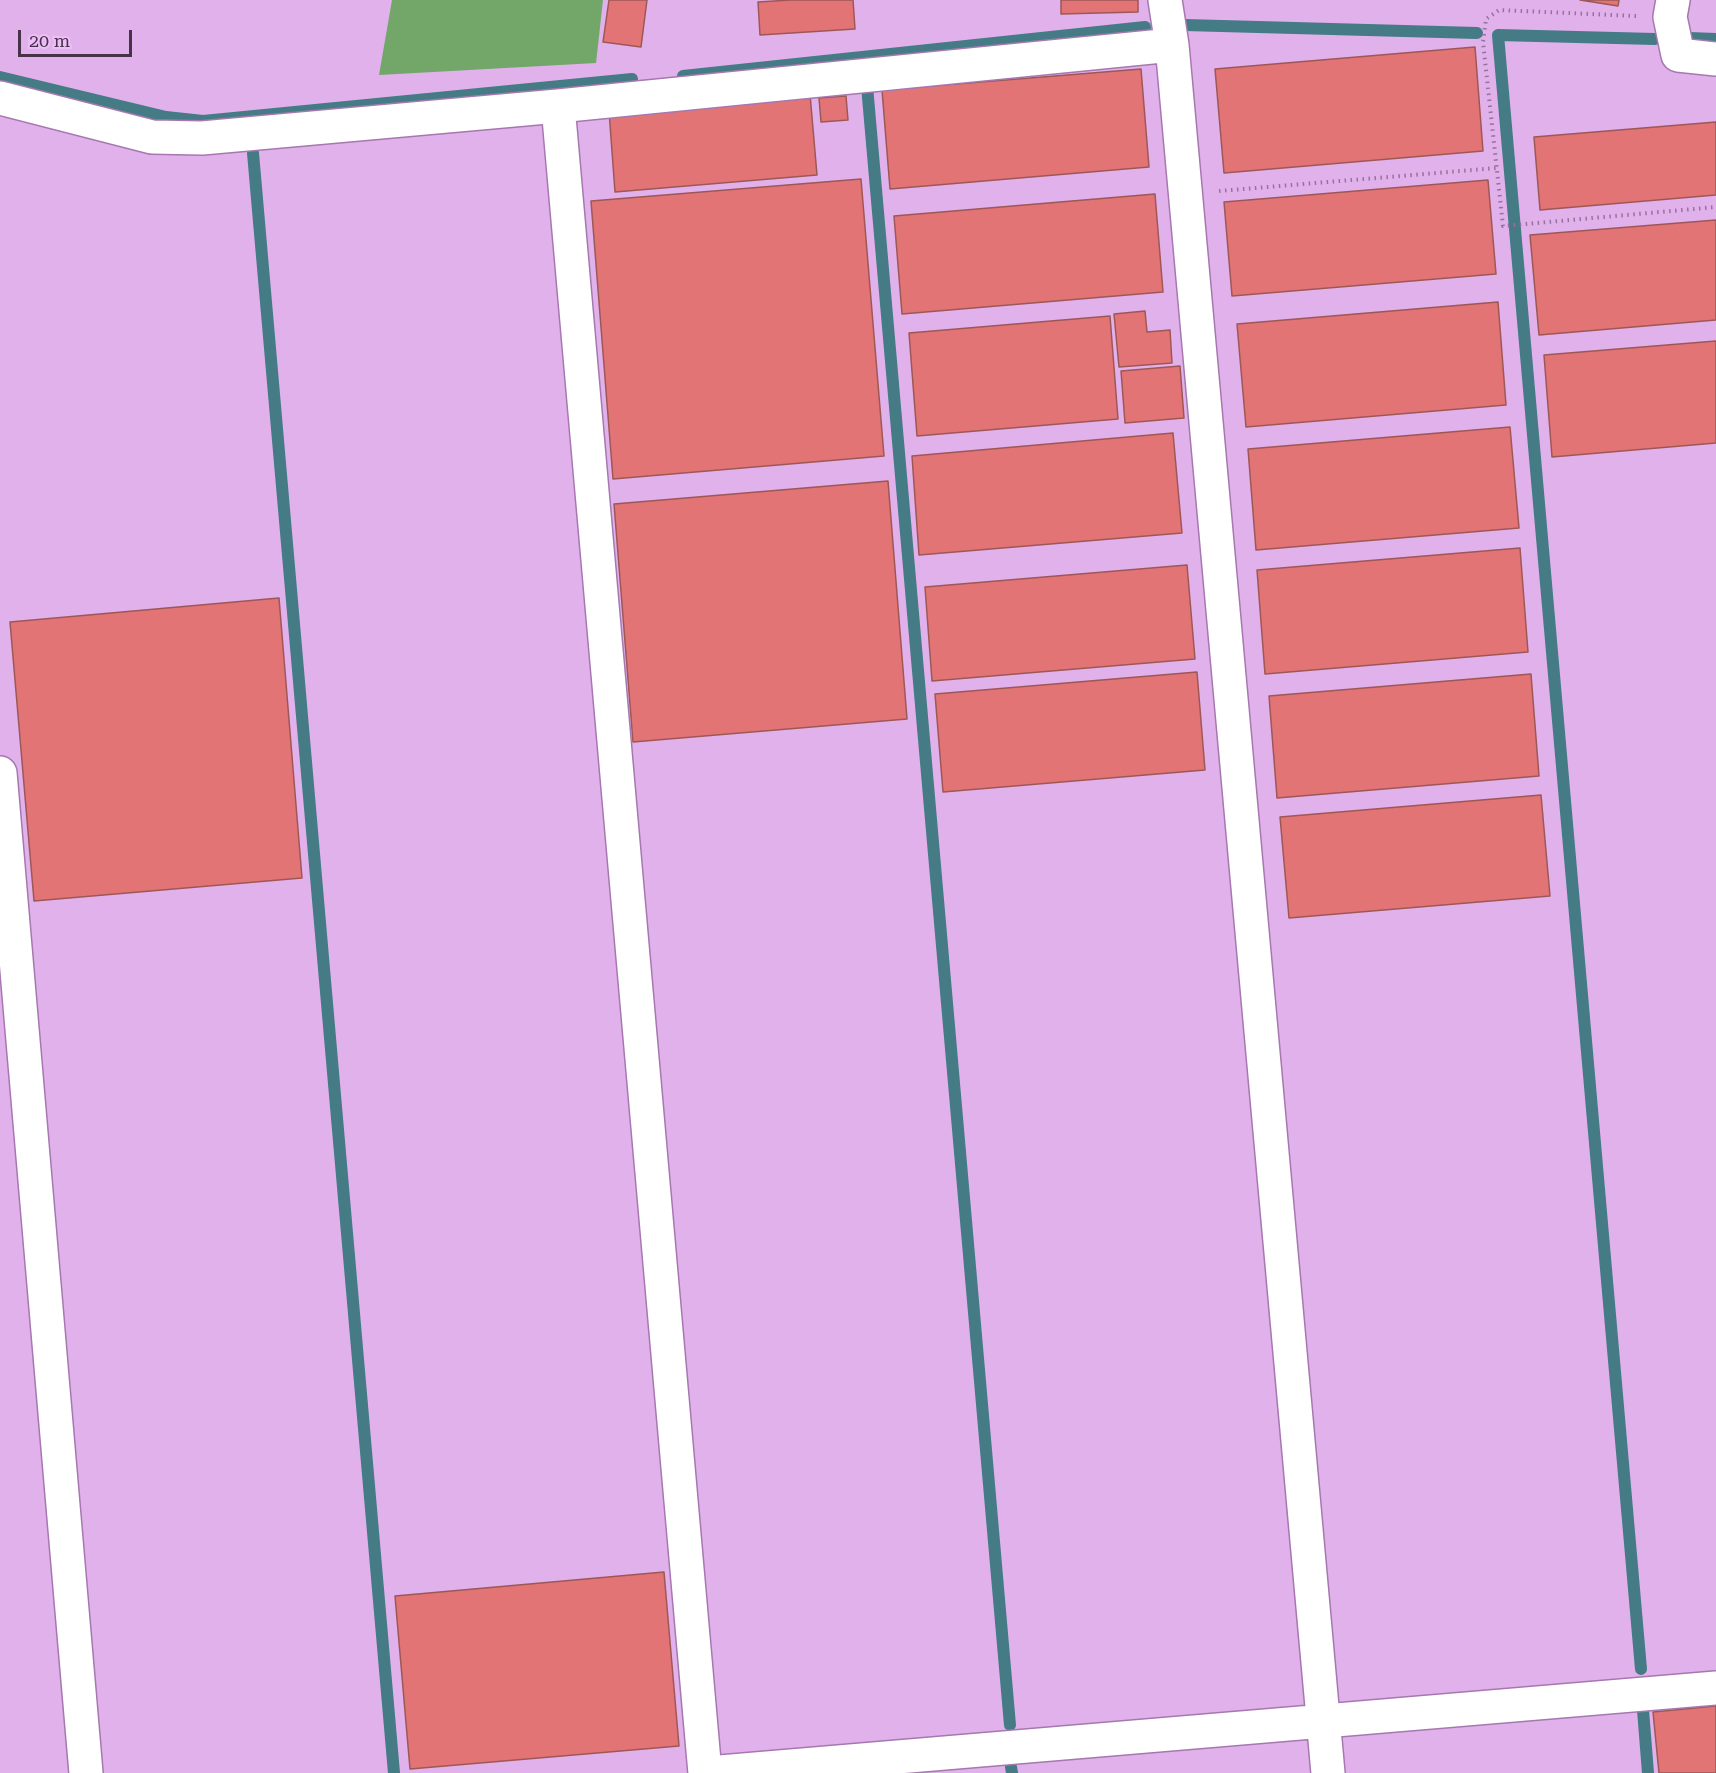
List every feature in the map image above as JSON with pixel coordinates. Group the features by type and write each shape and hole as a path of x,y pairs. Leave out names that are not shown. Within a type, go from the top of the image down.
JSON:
{"street":[{"path":"1165,0 1172,45 1328,1773"},
{"path":"1671,9 1678,55 1716,59"},
{"path":"0,98 152,137 202,138 558,106 1172,45"},
{"path":"558,106 707,1773 1716,1688"},
{"path":"0,773 86,1773"}],"path":[{"path":"1671,9 1499,10 1486,19 1483,42 1503,226 1716,207"},
{"path":"1185,194 1497,168"}],"green space":[{"path":"392,0 603,0 596,63 379,75"}],"building":[{"path":"609,0 647,0 641,47 603,42"},
{"path":"853,0 855,29 760,35 758,2"},
{"path":"1061,0 1138,0 1138,12 1061,14"},
{"path":"1580,0 1619,0 1618,6"},
{"path":"1475,47 1483,151 1224,173 1215,69"},
{"path":"1141,69 1149,167 890,189 882,90"},
{"path":"810,94 817,175 615,192 609,111"},
{"path":"846,96 848,120 821,122 819,98"},
{"path":"1716,122 1716,195 1540,210 1534,137"},
{"path":"861,179 884,456 613,479 591,201"},
{"path":"1488,180 1496,274 1232,296 1224,202"},
{"path":"1155,194 1163,292 902,314 894,216"},
{"path":"1716,220 1716,320 1539,335 1530,235"},
{"path":"1498,302 1506,405 1246,427 1237,324"},
{"path":"1145,311 1147,332 1170,330 1172,363 1119,367 1114,314"},
{"path":"1110,316 1118,419 917,436 909,333"},
{"path":"1716,341 1716,443 1552,457 1544,355"},
{"path":"1180,366 1184,418 1125,423 1121,371"},
{"path":"1510,427 1519,528 1256,550 1248,449"},
{"path":"1173,433 1182,533 919,555 912,456"},
{"path":"888,481 907,719 633,742 614,504"},
{"path":"1520,548 1528,652 1265,674 1257,570"},
{"path":"1187,565 1195,659 932,681 925,587"},
{"path":"279,598 302,878 34,901 10,622"},
{"path":"1197,672 1205,770 943,792 935,694"},
{"path":"1531,674 1539,776 1277,798 1269,696"},
{"path":"1541,795 1550,896 1289,918 1280,817"},
{"path":"664,1572 679,1746 410,1769 395,1596"},
{"path":"1716,1706 1716,1773 1659,1773 1653,1712"}],"waterway":[{"path":"1185,25 1477,33"},
{"path":"683,76 1145,27"},
{"path":"1641,1669 1498,35 1655,39"},
{"path":"1689,38 1716,39"},
{"path":"0,77 166,117 203,121 632,79"},
{"path":"867,86 1010,1725"},
{"path":"253,153 394,1773"},
{"path":"1643,1710 1648,1773"},
{"path":"1011,1767 1012,1773"}]}
